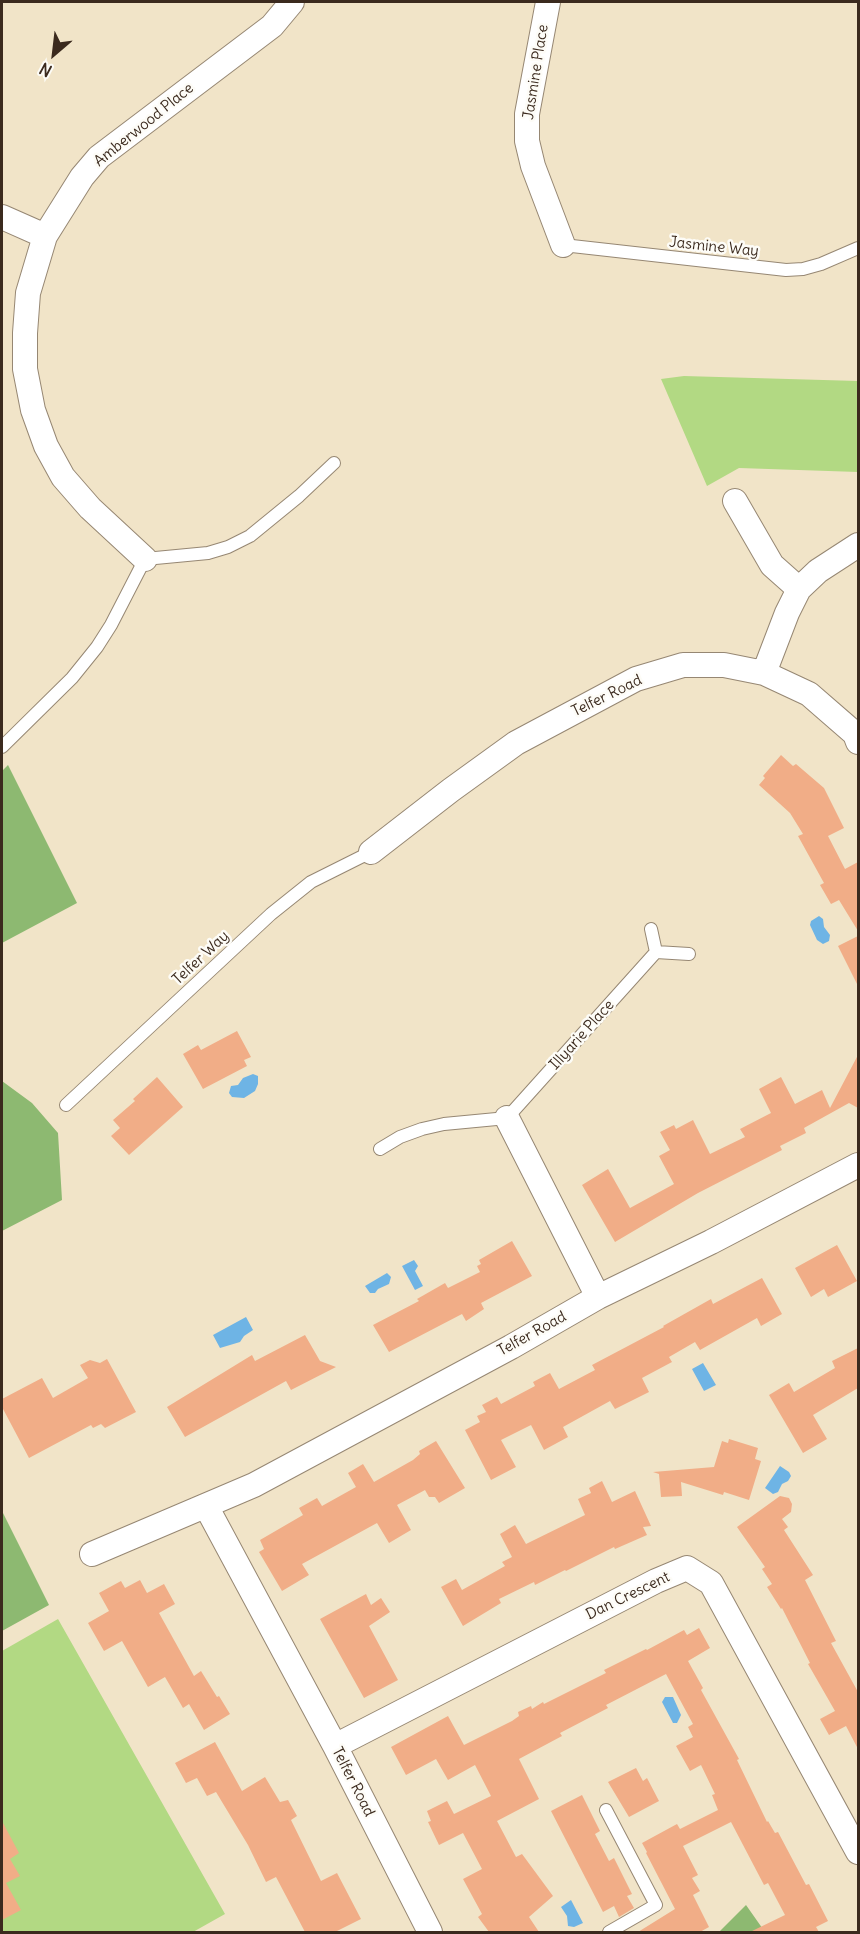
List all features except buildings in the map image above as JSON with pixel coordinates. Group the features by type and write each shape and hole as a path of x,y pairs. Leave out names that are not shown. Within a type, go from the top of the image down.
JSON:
{"street":[{"name":"Amberwood Place","path":"145,560 90,508 63,477 46,446 33,410 25,369 28,293 45,236 82,177 99,157 272,26 292,2"},
{"name":"Jasmine Place","path":"548,2 527,114 527,141 533,166 563,245"},
{"path":"2,217 45,236"},
{"path":"735,501 771,565 800,589"},
{"path":"764,673 787,613 800,589 818,571 858,545"},
{"name":"Telfer Road","path":"371,852 516,743 636,679 683,665 724,664 764,673 808,693 855,734 858,742"},
{"path":"507,1118 598,1297"},
{"name":"Telfer Road","path":"92,1554 254,1485 511,1347 598,1297 711,1242 858,1165"},
{"name":"Telfer Road","path":"206,1506 335,1746 430,1932"},
{"name":"Dan Crescent","path":"335,1746 656,1581 687,1568 711,1583 858,1852"}],"lane":[{"name":"Jasmine Way","path":"563,245 786,270 803,269 821,264 858,248"},
{"path":"2,747 72,678 97,647 145,560 208,553 228,547 250,536 299,496 334,463"},
{"name":"Telfer Way","path":"66,1105 271,914 311,882 371,852"},
{"path":"651,929 656,952 689,954"},
{"name":"Illyarie Place","path":"507,1118 656,952"},
{"path":"380,1149 400,1137 422,1129 444,1124 507,1118"},
{"path":"606,1810 656,1905 609,1932"}],"green space":[{"path":"684,376 858,381 858,472 739,468 707,486 661,379"},
{"path":"8,765 77,903 2,943 2,771"},
{"path":"2,1081 32,1103 58,1133 62,1200 2,1231"},
{"path":"2,1511 49,1605 2,1631"},
{"path":"58,1619 225,1914 193,1932 2,1932 2,1651"},
{"path":"746,1905 765,1932 720,1932 720,1931"}],"water":[{"path":"819,916 823,919 824,927 830,935 829,941 823,944 817,940 810,925 811,921"},
{"path":"253,1074 258,1076 255,1091 244,1098 232,1097 229,1093 231,1086 238,1085 243,1078"},
{"path":"414,1260 418,1266 415,1271 423,1286 415,1290 402,1266"},
{"path":"387,1273 391,1277 389,1284 375,1293 370,1293 365,1286"},
{"path":"246,1317 253,1330 240,1342 220,1348 213,1335"},
{"path":"703,1363 716,1385 704,1391 692,1369"},
{"path":"780,1466 791,1476 782,1484 778,1492 773,1494 765,1488"},
{"path":"665,1697 673,1697 681,1715 677,1723 673,1723 662,1702"},
{"path":"571,1900 583,1923 574,1927 568,1926 567,1916 561,1907"}]}
